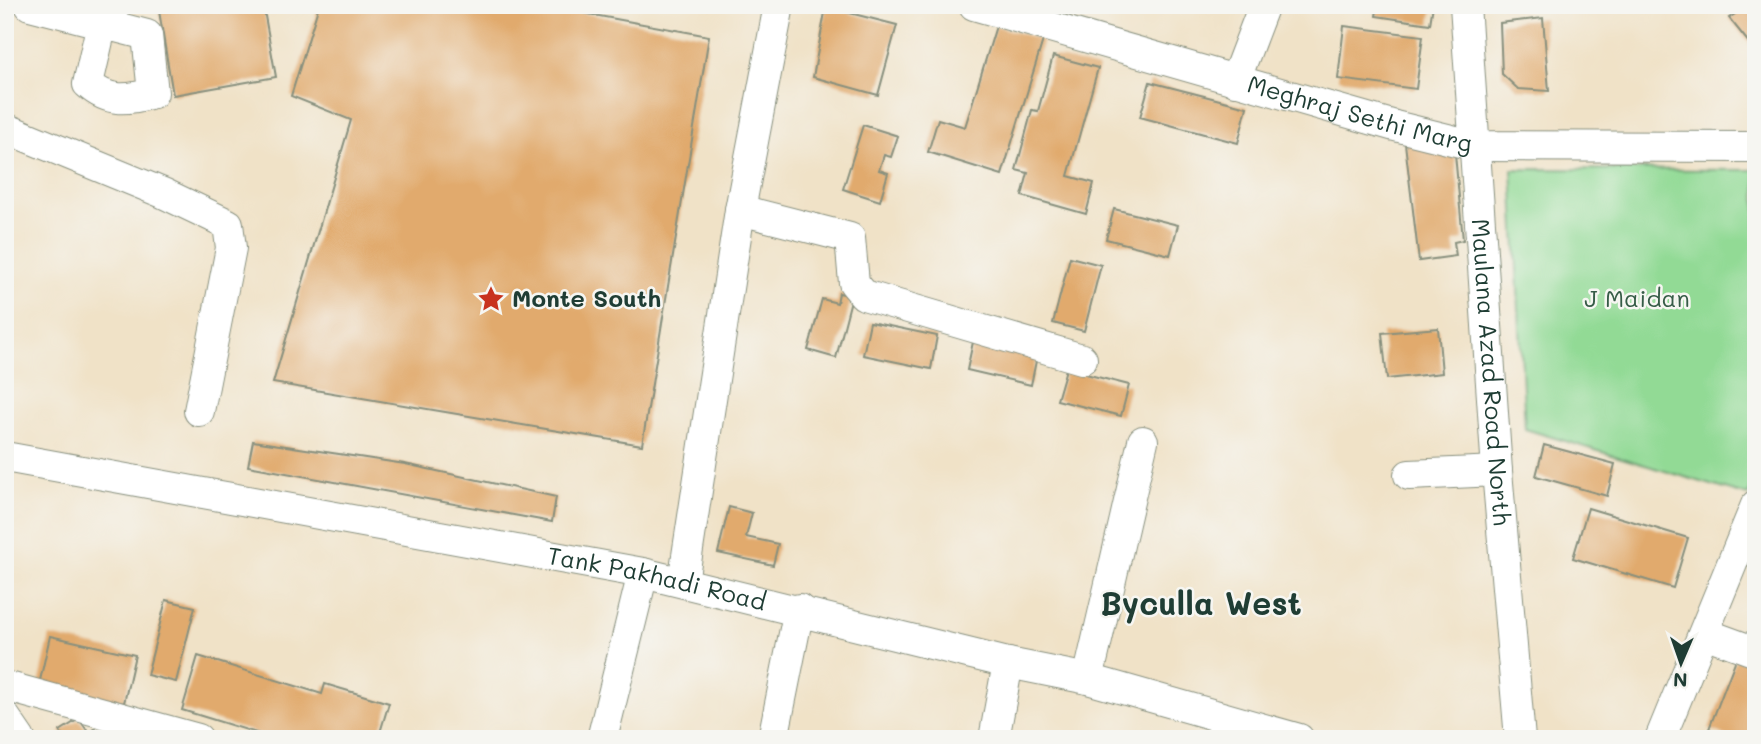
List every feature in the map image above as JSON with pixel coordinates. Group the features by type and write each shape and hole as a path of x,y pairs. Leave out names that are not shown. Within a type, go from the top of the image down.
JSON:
{"street":[{"path":"30,5 102,23"},
{"path":"683,582 740,210 779,5"},
{"name":"Meghraj Sethi Marg","path":"974,5 1235,81 1476,146 1756,147"},
{"path":"1235,81 1264,5"},
{"name":"Maulana Azad Road North","path":"1465,5 1497,471 1520,739"},
{"path":"5,128 163,193 228,224 231,248 199,411"},
{"path":"740,210 850,238 854,283 864,295 1082,359"},
{"path":"1088,679 1143,441"},
{"name":"Tank Pakhadi Road","path":"5,457 643,573 799,609 1008,663 1088,679 1299,739"},
{"path":"1409,475 1497,471"},
{"path":"1660,739 1756,505"},
{"path":"602,739 643,573"},
{"path":"773,739 799,609"},
{"path":"1704,633 1756,652"},
{"path":"994,739 1008,663"},
{"path":"5,686 198,739"},
{"path":"5,717 20,739"}],"green space":[{"name":"J Maidan","path":"1512,169 1756,170 1756,474 1748,496 1525,429"}],"building":[{"path":"158,5 263,5 276,77 173,95"},
{"name":"Monte South","path":"319,5 539,5 709,36 642,445 273,383 351,120 291,96"},
{"path":"1343,5 1362,5 1361,10"},
{"path":"1378,5 1433,5 1430,24 1376,16"},
{"path":"1749,5 1756,5 1754,49 1729,18"},
{"path":"826,7 897,25 878,95 813,77"},
{"path":"1543,18 1549,91 1518,89 1502,74 1500,23"},
{"path":"996,26 1043,40 1002,175 928,152 938,119 965,127"},
{"path":"1344,26 1423,36 1416,89 1338,79"},
{"path":"1053,56 1098,68 1068,176 1094,183 1086,214 1022,196 1028,173 1016,170 1032,110 1038,111"},
{"path":"1150,82 1247,107 1238,143 1140,117"},
{"path":"863,125 898,136 891,157 884,155 879,170 888,173 880,201 843,189"},
{"path":"1404,135 1455,154 1463,240 1454,242 1456,256 1419,261"},
{"path":"1114,209 1178,225 1170,255 1106,239"},
{"path":"1070,257 1101,265 1084,331 1053,323"},
{"path":"839,293 852,296 836,358 808,350 822,299 837,303"},
{"path":"870,322 937,336 931,369 863,355"},
{"path":"1438,328 1442,373 1387,379 1382,333"},
{"path":"973,342 1037,356 1031,385 967,370"},
{"path":"1066,369 1129,385 1121,416 1057,400"},
{"path":"253,441 405,464 556,497 552,522 248,466"},
{"path":"1544,445 1615,464 1607,496 1536,476"},
{"path":"729,507 752,513 746,537 778,544 773,565 718,553"},
{"path":"1588,508 1688,538 1673,588 1573,558"},
{"path":"166,600 195,607 176,682 147,675"},
{"path":"50,636 135,655 124,703 39,685"},
{"path":"198,656 322,694 325,684 389,703 378,739 276,739 182,710"},
{"path":"1736,659 1756,667 1756,739 1735,739 1709,729"},
{"path":"79,719 89,733 99,726 105,735 113,730 120,739 65,739 60,731"}],"place":[{"name":"Monte South","path":"491,299"}],"district":[{"name":"Byculla West","path":"1201,604"}]}
